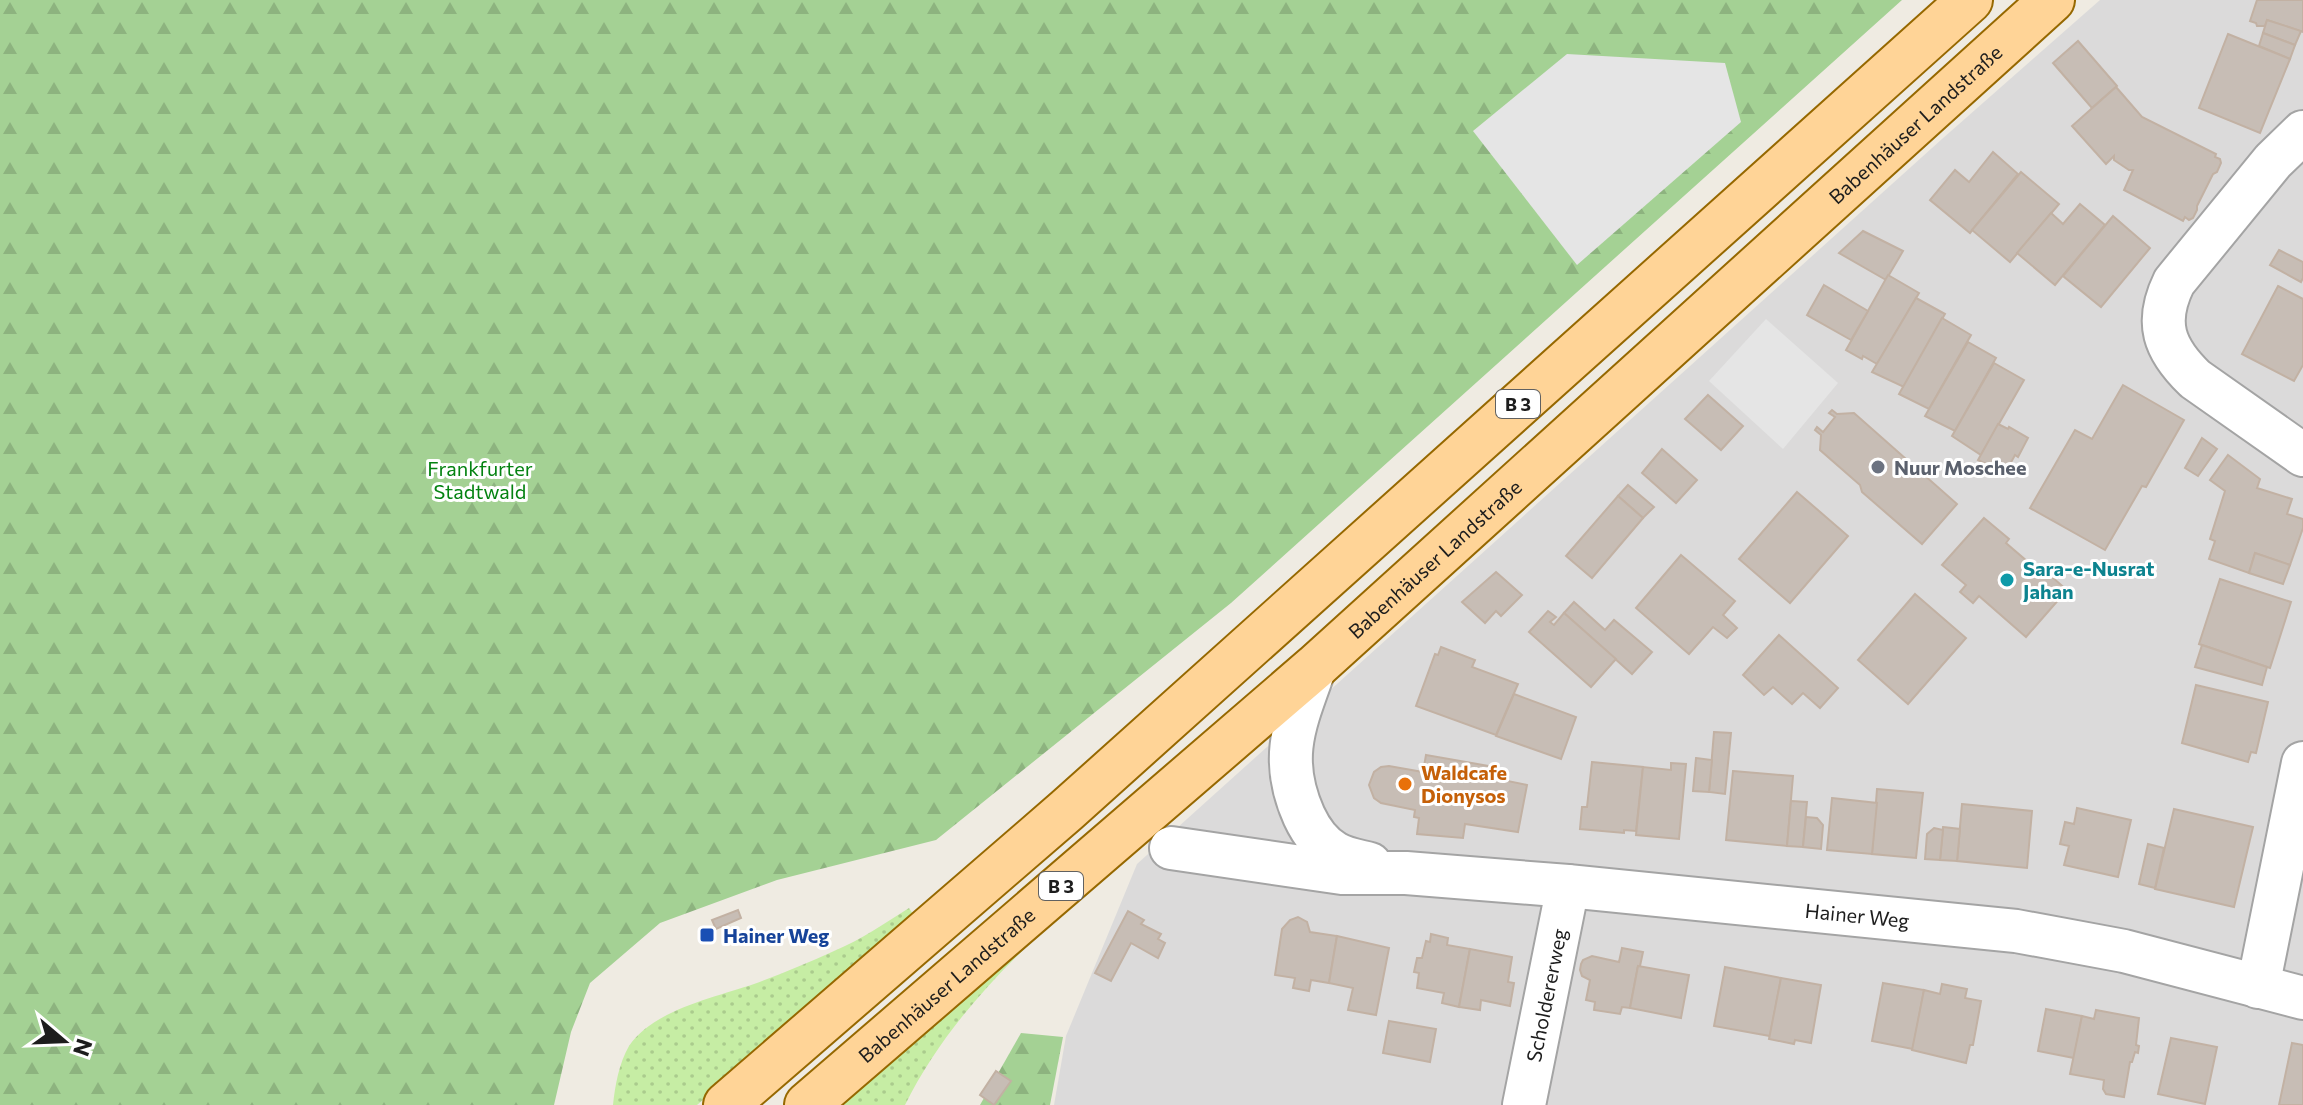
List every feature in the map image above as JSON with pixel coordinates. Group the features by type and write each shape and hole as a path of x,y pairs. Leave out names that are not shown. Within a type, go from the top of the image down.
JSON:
{"main road":[{"name":"B 3","path":"726,1105 1067,810 1970,0"},
{"name":"Babenhäuser Landstraße","path":"807,1105 1315,667 2052,0"}],"street":[{"path":"2303,132 2273,161 2174,282 2167,296 2163,329 2169,348 2195,379 2303,455"},
{"name":"Hainer Weg","path":"1315,667 1297,719 1289,760 1300,808 1310,829 1324,846 1338,856 1406,873"},
{"path":"2258,987 2303,763"},
{"name":"Hainer Weg","path":"1171,848 1342,873 1406,873 1568,886 2016,931 2124,951 2303,998"},
{"name":"Scholdererweg","path":"1524,1105 1568,886"}],"shaded area":[{"path":"2100,0 2303,0 2303,1105 1054,1105 1066,1036 1137,864"},
{"path":"1567,54 1725,63 1741,122 1577,265 1473,131"},
{"path":"1766,319 1838,383 1783,449 1709,381"}],"green space":[{"name":"Frankfurter Stadtwald","path":"0,0 1902,0 1231,603 936,840 777,880 660,923 590,983 571,1032 554,1105 0,1105"},
{"path":"909,908 915,917 697,1105 613,1105 618,1075 629,1046 653,1023 686,1006 764,980 844,947"},
{"path":"1039,924 1043,931 966,1012 933,1057 905,1105 830,1105"},
{"path":"1021,1033 1063,1037 1050,1105 980,1105"}],"building":[{"path":"2257,0 2303,0 2303,32 2267,20 2265,26 2257,26 2250,21"},
{"path":"2267,20 2301,31 2295,45 2263,33"},
{"path":"2263,33 2295,45 2290,59 2259,46"},
{"path":"2228,34 2290,59 2260,133 2199,108"},
{"path":"2078,41 2117,86 2092,108 2053,63"},
{"path":"2116,87 2142,117 2216,154 2215,157 2220,159 2217,172 2213,174 2193,218 2189,220 2185,217 2183,221 2124,190 2133,170 2114,160 2114,156 2106,164 2072,126"},
{"path":"1993,152 2018,174 1970,233 1930,200 1955,170 1969,182"},
{"path":"2021,172 2059,204 2010,262 1972,230"},
{"path":"2080,204 2105,225 2055,285 2017,253 2051,213 2063,224"},
{"path":"2113,216 2150,248 2101,307 2063,276"},
{"path":"1863,231 1903,251 1886,280 1839,253"},
{"path":"2279,250 2303,262 2301,282 2270,265"},
{"path":"1888,275 1919,293 1877,364 1846,350"},
{"path":"1824,285 1868,311 1851,340 1807,315"},
{"path":"2278,286 2303,299 2303,365 2294,381 2242,354"},
{"path":"1916,298 1945,314 1904,387 1872,372"},
{"path":"1942,318 1971,335 1929,409 1899,394"},
{"path":"1968,342 1996,358 1955,431 1925,416"},
{"path":"1994,363 2024,380 1981,455 1952,436"},
{"path":"2123,385 2184,420 2105,550 2030,508 2075,430 2092,439"},
{"path":"1708,395 1743,426 1721,450 1685,419"},
{"name":"Nuur Moschee","path":"1832,410 1837,414 1854,413 1957,504 1922,544 1862,492 1860,485 1820,450 1821,435 1815,430 1817,427 1823,432 1835,417 1829,413"},
{"path":"1998,424 2028,438 2003,477 1978,460"},
{"path":"2202,438 2217,449 2198,476 2185,468"},
{"path":"1662,449 1697,480 1676,503 1642,473"},
{"path":"2228,455 2260,479 2257,488 2292,499 2287,514 2303,519 2303,528 2290,565 2255,553 2249,573 2209,559 2215,541 2210,539 2225,491 2210,480"},
{"path":"1628,485 1654,507 1643,518 1618,496"},
{"path":"1797,492 1848,536 1790,603 1739,559"},
{"path":"1618,496 1643,518 1592,578 1566,556"},
{"name":"Sara-e-Nusrat Jahan","path":"1984,518 2009,539 2006,543 2042,574 2044,570 2067,590 2026,637 1979,596 1973,603 1960,592 1966,585 1942,565"},
{"path":"2255,553 2290,565 2283,584 2249,573"},
{"path":"1681,555 1735,601 1723,615 1737,628 1727,638 1713,627 1689,654 1636,608"},
{"path":"1496,572 1522,595 1501,616 1496,611 1485,623 1462,602"},
{"path":"2220,579 2291,602 2270,668 2199,644"},
{"path":"1915,594 1966,638 1908,704 1858,660"},
{"path":"1574,602 1605,630 1614,620 1652,652 1632,674 1564,613"},
{"path":"1548,611 1556,617 1550,622 1554,625 1564,613 1616,659 1591,687 1529,632"},
{"path":"1779,635 1838,688 1820,708 1803,693 1792,704 1773,687 1764,695 1743,675"},
{"path":"2202,645 2267,667 2262,685 2195,667"},
{"path":"1441,647 1475,660 1472,667 1518,684 1496,735 1416,706 1435,654 1438,655"},
{"path":"2196,685 2268,702 2256,753 2251,752 2248,762 2182,743"},
{"path":"1514,694 1576,717 1561,759 1496,736"},
{"path":"1714,732 1731,733 1725,794 1709,792"},
{"path":"1426,755 1489,766 1488,777 1527,785 1518,832 1465,824 1463,838 1417,834 1419,818 1414,817 1415,810 1381,803 1374,798 1369,785 1374,772 1389,766 1423,772"},
{"path":"1696,758 1712,760 1709,792 1693,791"},
{"path":"1592,762 1643,767 1636,831 1624,830 1624,833 1580,829 1582,807 1587,807"},
{"path":"1671,763 1686,764 1679,839 1636,835 1643,767 1671,770"},
{"path":"1733,771 1793,776 1787,846 1726,840"},
{"path":"1877,789 1923,793 1916,858 1872,854"},
{"path":"1832,798 1877,803 1872,854 1827,850"},
{"path":"1791,801 1807,802 1803,847 1787,846"},
{"path":"1962,804 2032,811 2027,868 1957,861"},
{"path":"2077,808 2131,820 2118,877 2064,865 2069,846 2060,844 2065,822 2074,824"},
{"path":"2174,809 2253,827 2234,907 2155,889"},
{"path":"1806,817 1817,818 1823,825 1821,849 1803,847"},
{"path":"1943,827 1960,829 1957,861 1940,860"},
{"path":"1934,828 1943,830 1940,860 1925,859 1927,834"},
{"path":"2148,844 2164,848 2155,888 2139,884"},
{"path":"738,910 741,918 716,929 712,920"},
{"path":"1128,911 1144,920 1141,924 1161,934 1158,939 1165,943 1158,958 1131,943 1111,981 1095,973"},
{"path":"1298,917 1307,922 1310,932 1337,936 1329,983 1311,980 1309,991 1293,988 1295,978 1275,975 1282,929"},
{"path":"1431,934 1448,938 1447,945 1470,949 1459,1007 1442,1003 1444,993 1417,988 1419,973 1414,972 1417,958 1422,958"},
{"path":"1337,936 1389,948 1376,1015 1348,1010 1353,988 1329,983"},
{"path":"1622,948 1643,952 1630,1008 1622,1007 1620,1014 1594,1010 1595,1002 1586,1000 1590,980 1582,976 1581,964 1592,956 1619,962"},
{"path":"1470,949 1512,957 1508,982 1514,983 1510,1006 1481,1000 1480,1010 1459,1007"},
{"path":"1638,966 1689,975 1681,1018 1630,1008"},
{"path":"1725,967 1781,978 1770,1036 1714,1026"},
{"path":"1781,978 1821,985 1811,1043 1795,1040 1794,1044 1769,1039"},
{"path":"1883,983 1924,990 1913,1049 1872,1041"},
{"path":"1942,984 1967,989 1965,998 1981,1001 1973,1045 1970,1045 1966,1063 1912,1050 1924,990 1940,994"},
{"path":"2046,1009 2082,1016 2074,1058 2038,1051"},
{"path":"2096,1010 2139,1018 2138,1053 2135,1052 2130,1062 2124,1097 2106,1094 2104,1080 2070,1074 2082,1016 2094,1019"},
{"path":"1389,1021 1436,1029 1430,1062 1383,1053"},
{"path":"2171,1038 2217,1047 2205,1104 2158,1094"},
{"path":"2292,1043 2303,1045 2303,1105 2279,1105"},
{"path":"996,1071 1011,1081 994,1105 980,1095"}],"place":[{"name":"Nuur Moschee","path":"1878,467"},
{"name":"Sara-e-Nusrat Jahan","path":"2007,580"},
{"name":"Waldcafe Dionysos","path":"1405,784"},
{"name":"Hainer Weg","path":"707,935"}]}
